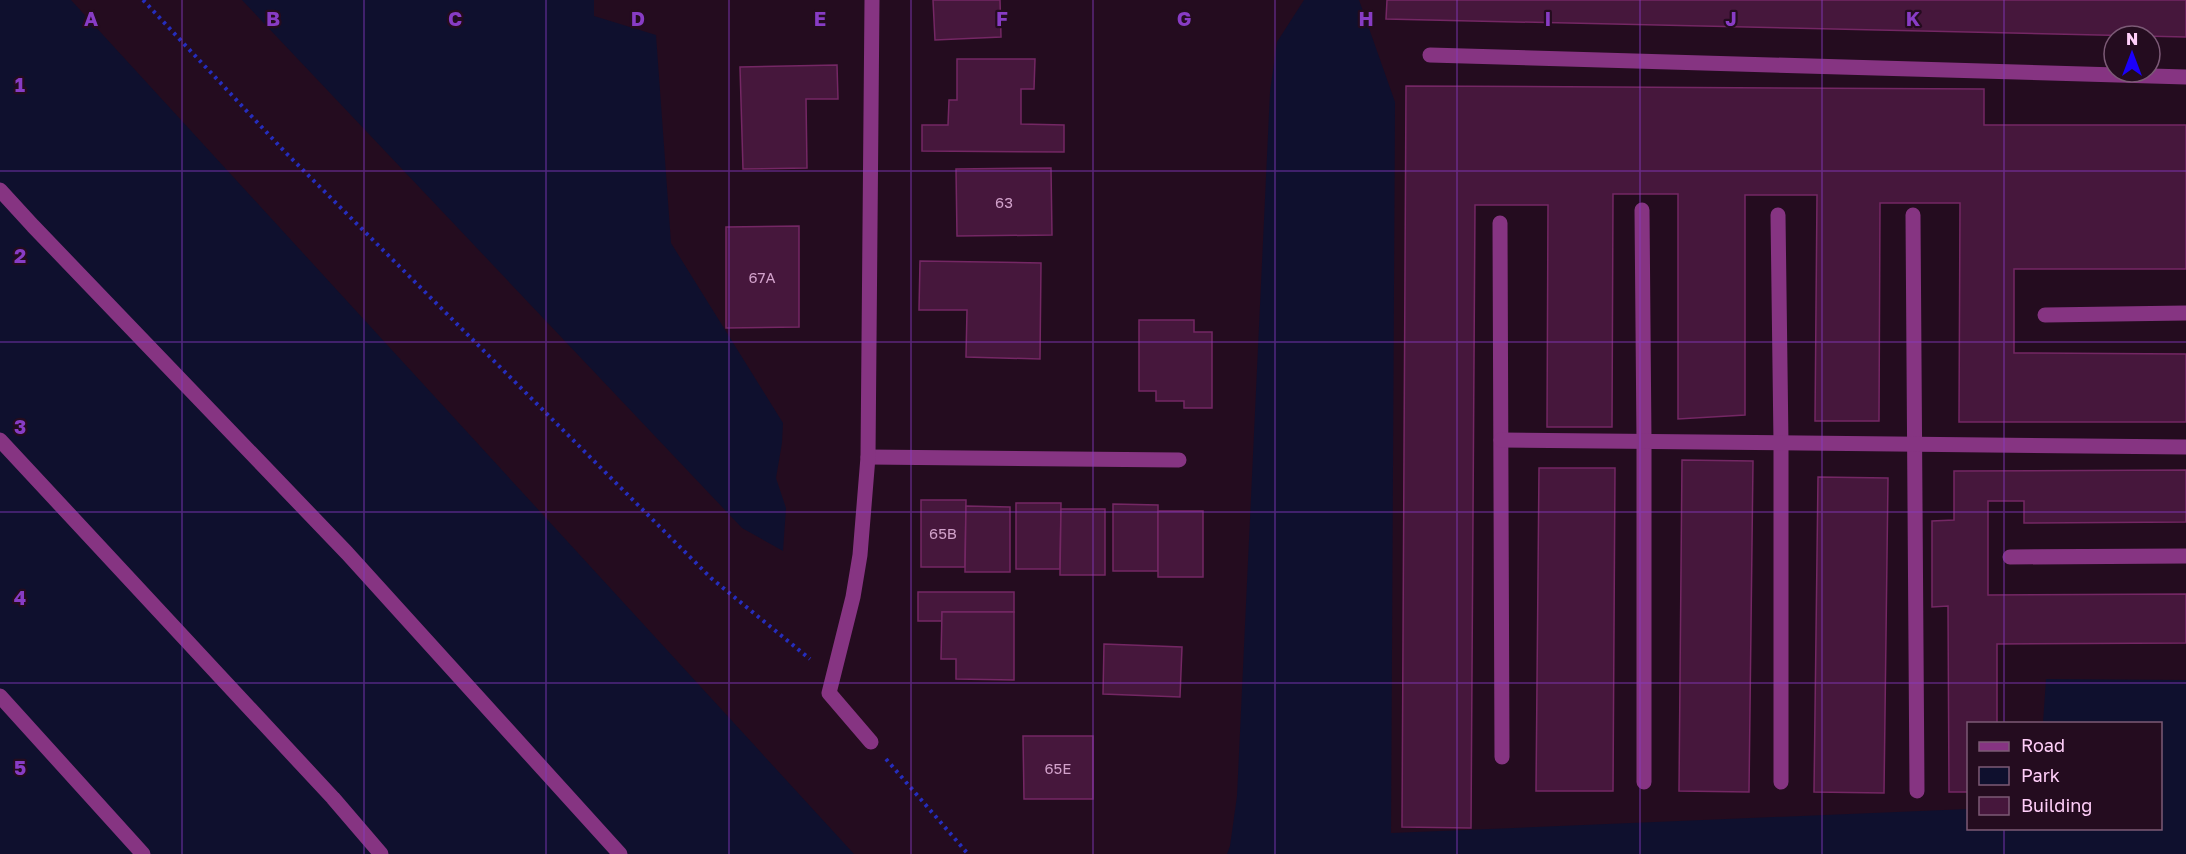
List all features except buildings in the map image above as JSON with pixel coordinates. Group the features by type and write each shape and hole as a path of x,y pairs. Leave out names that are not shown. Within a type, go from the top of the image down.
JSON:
{"lane":[{"path":"871,742 829,693 853,597 860,555 868,457 872,0"},
{"path":"1430,55 2186,77"},
{"path":"0,190 347,552 620,854"},
{"path":"1642,210 1644,782"},
{"path":"1778,215 1781,782"},
{"path":"1913,215 1917,791"},
{"path":"1500,223 1502,757"},
{"path":"2045,315 2186,313"},
{"path":"0,440 333,798 381,854"},
{"path":"1501,440 2186,447"},
{"path":"868,457 1179,460"},
{"path":"2010,557 2186,556"},
{"path":"0,696 143,854"}],"path":[{"path":"143,0 285,152 711,578 828,673 829,693"},
{"path":"871,742 968,854"}],"green space":[{"path":"0,0 71,0 854,854 0,854"},
{"path":"242,0 594,0 594,16 656,35 671,243 783,423 776,478 786,508 783,551 742,528"},
{"path":"1304,0 1359,0 1395,102 1391,833 1967,809 1967,830 2162,830 2162,722 2043,722 2046,679 2186,680 2186,854 1227,854 1237,796 1270,92 1277,42"}]}
